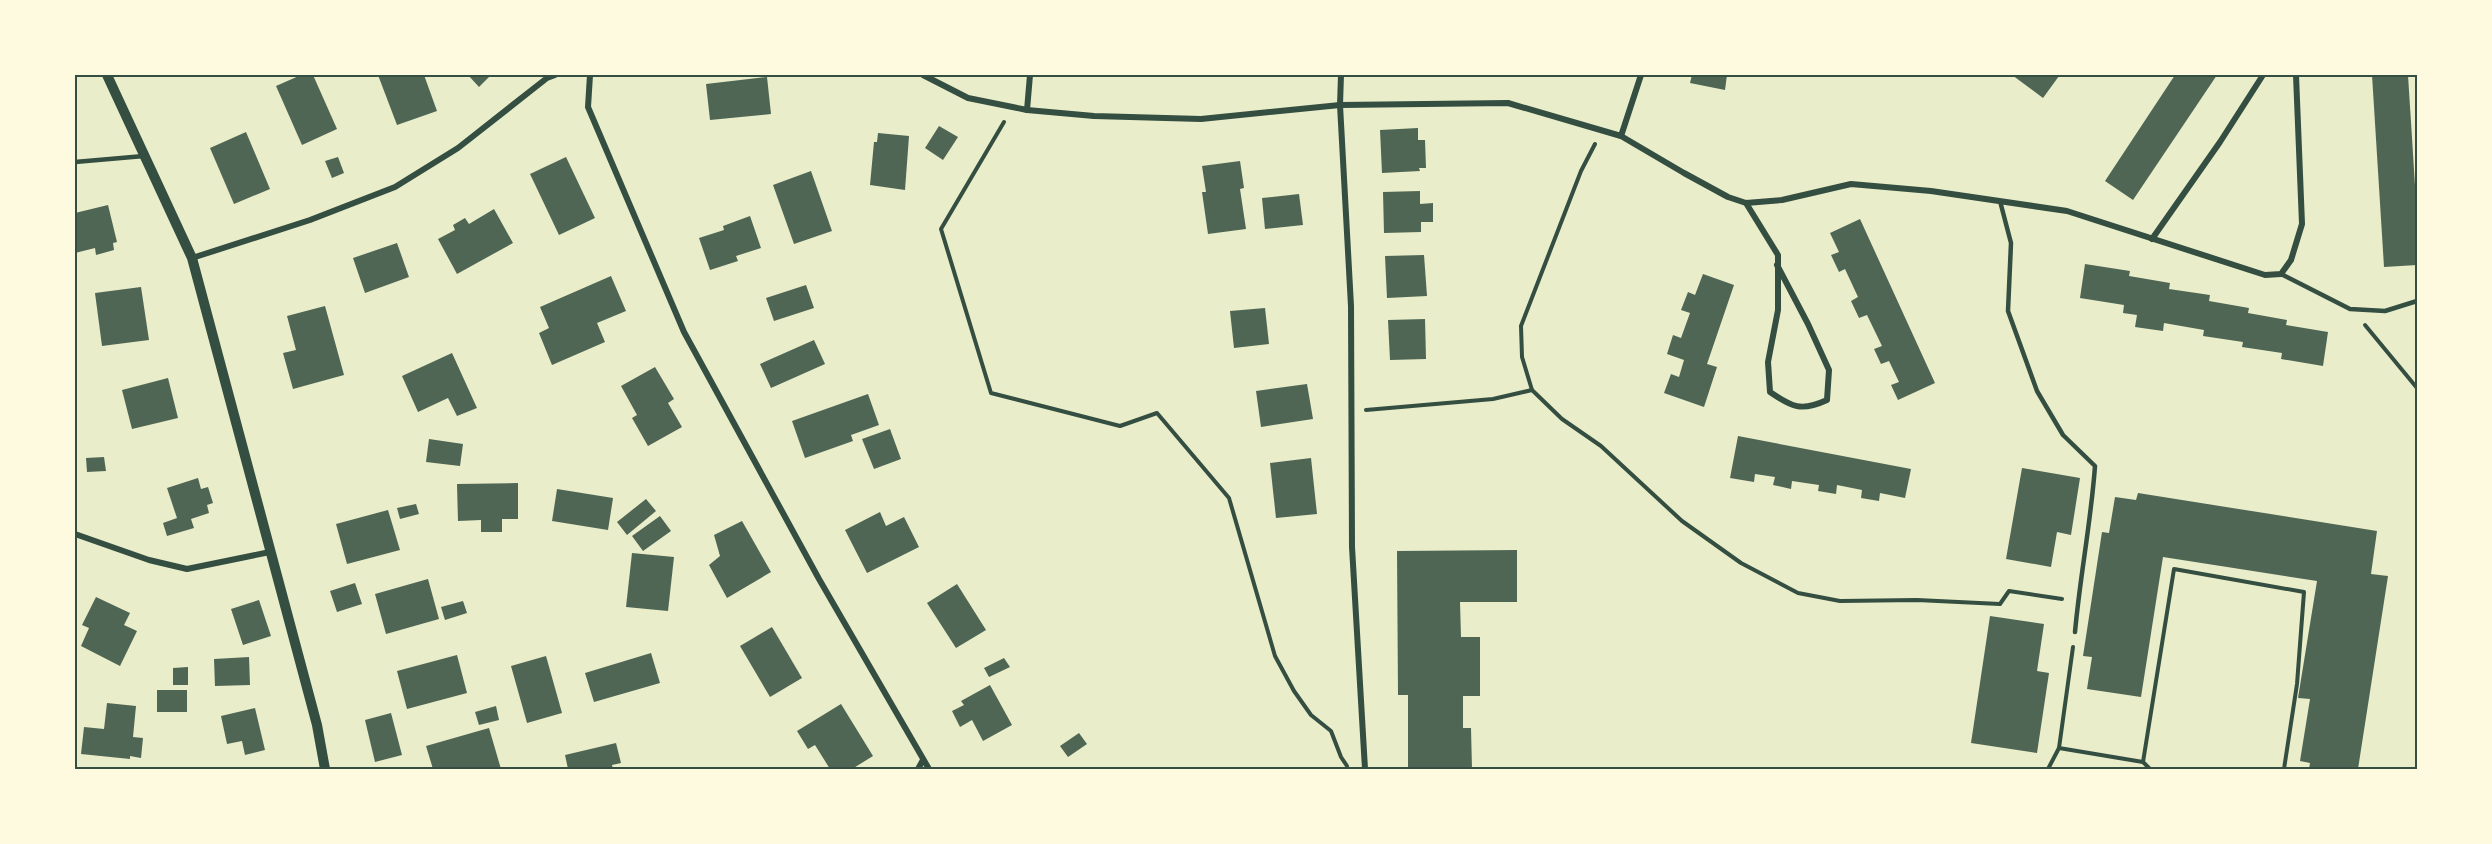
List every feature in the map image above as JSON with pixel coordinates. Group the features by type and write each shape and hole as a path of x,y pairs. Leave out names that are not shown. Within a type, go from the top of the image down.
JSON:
{"street":[{"path":"107,75 192,258 316,725 325,769"},
{"path":"192,258 310,220 395,187 458,148 547,78 555,75"},
{"path":"590,75 588,107 684,332 819,579 929,769"},
{"path":"923,75 969,98 1027,110 1094,116 1201,119 1340,105 1508,103 1621,136 1728,197 1746,203 1782,200 1851,184 1931,191 2067,212 2265,274 2281,274 2291,260 2302,224 2296,75"},
{"path":"1027,110 1030,75"},
{"path":"1341,75 1340,105 1351,306 1353,547 1365,769"},
{"path":"1621,136 1641,75"},
{"path":"2152,239 2220,142 2263,75"},
{"path":"1746,203 1778,255 1778,265 1778,310 1768,362 1770,392 1792,407 1814,406 1827,400 1828,370 1778,265"},
{"path":"75,534 149,560 187,569 270,552"},
{"path":"918,769 923,760"}],"lane":[{"path":"75,162 144,156"},
{"path":"2000,201 2011,243 2008,311 2037,391 2063,435 2095,466 2092,514 2075,632"},
{"path":"2281,274 2350,309 2385,312 2417,301"}],"path":[{"path":"1013,107 941,229 991,393 1120,426 1157,413 1229,498 1275,656 1294,691 1311,715 1331,731 1341,758 1350,769"},
{"path":"1602,130 1581,171 1521,326 1522,357 1532,390 1562,419 1601,446 1682,522 1741,563 1798,593 1840,602 1917,600 2000,604 2009,591 2078,602"},
{"path":"2350,309 2417,388"},
{"path":"1351,411 1492,399 1532,390"},
{"path":"2143,762 2174,568 2304,592 2297,684 2284,769"},
{"path":"2048,769 2059,748 2075,632"},
{"path":"2059,748 2143,762 2150,769"}],"building":[{"path":"301,75 313,75 337,129 302,145 276,86"},
{"path":"378,75 424,75 437,111 397,125"},
{"path":"468,75 491,75 479,87"},
{"path":"1692,75 1727,75 1725,90 1690,83"},
{"path":"2012,75 2058,75 2059,76 2043,98"},
{"path":"2175,75 2217,75 2133,200 2105,181"},
{"path":"2372,75 2408,75 2417,217 2417,265 2384,267"},
{"path":"767,77 771,114 710,120 706,84"},
{"path":"939,126 958,137 943,160 925,148"},
{"path":"1418,128 1418,140 1425,140 1426,168 1419,168 1420,171 1382,173 1380,130"},
{"path":"246,132 270,189 234,204 210,148"},
{"path":"878,133 909,136 905,190 870,185 874,142 877,142"},
{"path":"338,157 344,173 332,178 325,161"},
{"path":"566,157 595,218 559,235 530,174"},
{"path":"1240,161 1244,188 1240,189 1246,229 1208,234 1202,192 1206,192 1202,166"},
{"path":"811,171 832,231 794,244 773,185"},
{"path":"1420,191 1420,204 1433,203 1433,222 1421,222 1421,232 1384,233 1383,192"},
{"path":"1299,194 1303,225 1265,229 1262,198"},
{"path":"108,205 117,242 113,243 114,250 96,255 95,248 75,253 75,213"},
{"path":"494,209 513,243 457,274 438,239 455,230 453,225 465,218 469,224"},
{"path":"750,216 761,248 736,256 738,261 710,270 699,238 724,230 723,226"},
{"path":"1860,219 1935,383 1898,400 1891,385 1899,382 1889,361 1881,364 1874,349 1882,346 1867,315 1859,318 1851,301 1858,297 1845,269 1839,272 1831,255 1839,252 1830,233"},
{"path":"397,243 409,277 365,293 353,258"},
{"path":"1424,255 1427,296 1387,298 1385,256"},
{"path":"2085,264 2130,271 2129,276 2170,283 2169,289 2210,295 2209,301 2249,308 2248,313 2287,320 2286,325 2328,332 2323,366 2281,359 2282,353 2242,347 2243,342 2203,336 2204,330 2164,323 2163,331 2135,327 2137,315 2123,313 2124,305 2080,298"},
{"path":"1703,274 1734,285 1707,364 1717,367 1704,407 1664,393 1671,374 1679,377 1684,360 1667,354 1673,335 1681,338 1690,313 1681,310 1688,292 1695,295"},
{"path":"611,276 626,311 597,323 605,342 552,365 539,333 549,328 540,307"},
{"path":"806,285 814,308 774,321 766,298"},
{"path":"141,287 149,340 102,346 95,293"},
{"path":"325,306 344,375 293,389 283,353 296,350 287,316"},
{"path":"1265,308 1269,344 1234,348 1230,311"},
{"path":"1425,319 1426,359 1390,360 1388,320"},
{"path":"814,340 825,364 771,388 760,364"},
{"path":"452,353 477,408 457,416 448,398 418,412 402,376"},
{"path":"655,367 674,399 668,403 682,427 648,446 632,418 637,415 621,386"},
{"path":"168,378 178,418 132,429 122,390"},
{"path":"1307,384 1313,419 1261,427 1256,391"},
{"path":"868,394 879,425 851,435 853,441 805,458 792,421"},
{"path":"890,429 901,459 874,469 862,439"},
{"path":"1738,436 1911,469 1905,498 1880,493 1879,501 1861,498 1862,490 1837,485 1836,494 1818,491 1819,485 1792,481 1791,489 1773,485 1775,477 1755,474 1754,482 1730,478"},
{"path":"429,439 463,444 460,466 426,462"},
{"path":"104,457 106,471 87,472 86,458"},
{"path":"1311,458 1317,514 1276,518 1270,463"},
{"path":"2022,468 2080,478 2071,535 2057,532 2051,567 2006,559"},
{"path":"198,478 201,489 208,487 213,503 207,505 209,513 191,519 194,528 167,536 163,523 177,518 167,488"},
{"path":"518,483 518,519 502,519 502,532 481,532 481,520 458,521 457,484"},
{"path":"557,489 613,498 608,530 552,521"},
{"path":"2138,493 2377,531 2371,574 2388,576 2358,769 2309,769 2310,763 2300,761 2310,699 2298,698 2317,581 2163,557 2141,697 2087,689 2092,657 2083,656 2102,532 2109,533 2115,497 2136,500"},
{"path":"646,499 656,511 627,535 617,522"},
{"path":"416,504 419,514 400,519 397,508"},
{"path":"388,510 400,550 347,564 336,524"},
{"path":"880,512 886,526 904,517 919,547 867,573 845,530"},
{"path":"660,516 671,531 643,551 632,536"},
{"path":"742,521 771,572 727,598 709,565 720,556 714,535"},
{"path":"1517,550 1517,602 1460,602 1461,637 1480,637 1480,696 1463,696 1463,728 1471,728 1472,769 1408,769 1408,695 1398,695 1397,551"},
{"path":"632,553 674,557 668,611 626,607"},
{"path":"428,579 439,619 386,634 375,594"},
{"path":"355,583 362,604 337,612 330,591"},
{"path":"957,584 986,630 956,648 927,603"},
{"path":"96,597 130,613 124,625 137,631 120,666 81,646 89,628 82,625"},
{"path":"259,600 271,636 243,645 231,609"},
{"path":"463,601 467,613 445,620 441,607"},
{"path":"1990,616 2044,624 2037,671 2049,673 2037,753 1971,743"},
{"path":"772,627 802,678 770,697 740,646"},
{"path":"651,653 660,683 594,702 585,673"},
{"path":"457,655 467,693 407,709 397,671"},
{"path":"546,656 562,713 527,723 511,666"},
{"path":"249,657 250,685 215,686 214,659"},
{"path":"1004,658 1010,667 989,677 984,668"},
{"path":"188,667 188,685 173,685 173,668"},
{"path":"990,685 1012,725 983,741 972,720 960,727 952,711 964,705 961,701"},
{"path":"157,690 187,690 187,712 157,712"},
{"path":"107,703 136,706 133,737 143,738 141,758 81,754 84,727 104,729"},
{"path":"841,704 873,756 852,769 830,769 815,745 808,749 797,731"},
{"path":"496,706 499,720 479,725 475,712"},
{"path":"255,708 265,750 245,755 242,741 227,744 221,716"},
{"path":"391,713 402,755 375,762 365,720"},
{"path":"489,728 501,769 433,769 426,746"},
{"path":"1079,733 1087,744 1068,757 1060,746"},
{"path":"616,743 621,763 612,765 613,769 568,769 565,755"}]}
